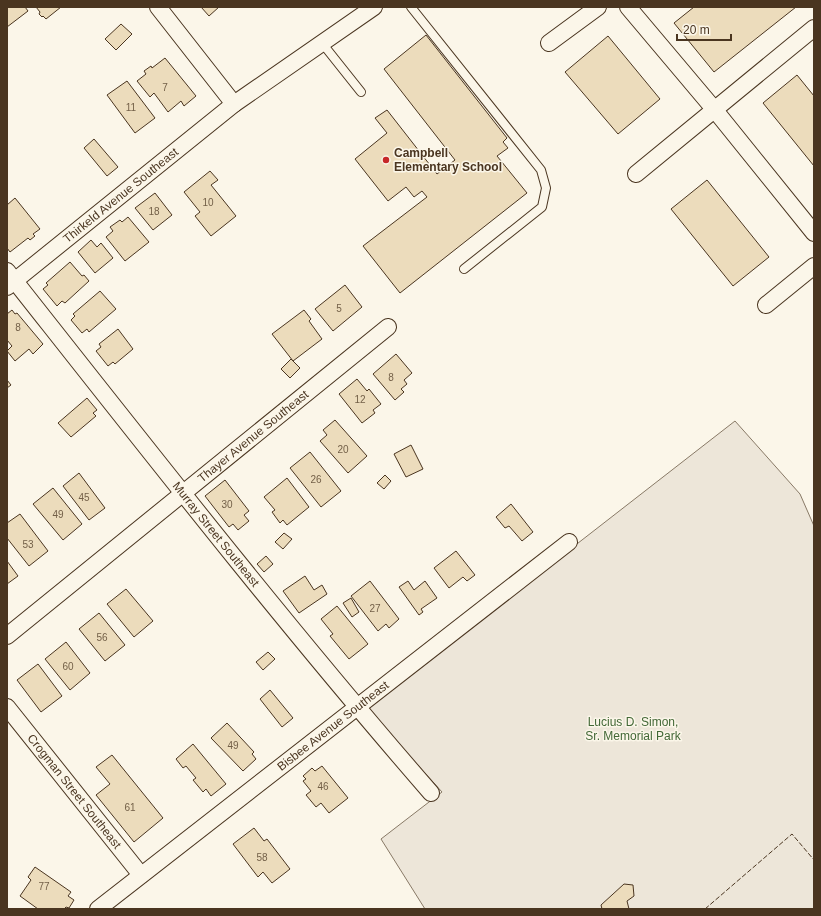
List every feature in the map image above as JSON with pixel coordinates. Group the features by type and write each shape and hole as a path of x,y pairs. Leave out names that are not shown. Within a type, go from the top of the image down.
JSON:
{"street":[{"path":"158,7 234,104"},
{"name":"Thirkeld Avenue Southeast","path":"10,279 234,104 374,7"},
{"path":"549,43 598,7"},
{"path":"628,7 714,109 814,233"},
{"path":"636,174 814,28"},
{"path":"766,305 814,266"},
{"name":"Murray Street Southeast","path":"10,279 357,707 431,793"},
{"name":"Thayer Avenue Southeast","path":"7,636 388,327"},
{"name":"Bisbee Avenue Southeast","path":"98,909 569,542"},
{"name":"Crogman Street Southeast","path":"7,707 142,875"}],"lane":[{"path":"410,7 541,170 546,188 542,207 464,269"},
{"path":"322,43 361,92"}],"green space":[{"name":"Lucius D. Simon, Sr. Memorial Park","path":"735,421 800,494 814,526 814,909 425,909 381,839 442,792 366,708"}],"building":[{"path":"7,7 25,7 28,11 7,27"},
{"path":"36,7 61,7 46,19 39,14 40,12"},
{"path":"201,7 219,7 209,16"},
{"path":"694,7 796,7 714,72 674,23"},
{"path":"121,24 132,34 116,50 105,39"},
{"path":"426,35 507,138 503,142 508,148 497,156 527,193 400,293 363,246 427,197 422,191 414,197 406,187 388,201 355,159 387,133 375,118 387,110 437,174 455,160 384,69"},
{"path":"608,36 660,99 618,134 565,72"},
{"path":"165,58 196,96 184,106 181,101 168,112 154,93 150,97 137,81 146,74 144,71 151,66 152,68"},
{"path":"797,75 814,96 814,166 763,103"},
{"path":"127,81 155,118 135,133 107,95"},
{"path":"94,139 118,167 107,176 84,148"},
{"path":"210,171 218,180 211,185 236,216 211,236 195,216 200,212 184,192"},
{"path":"707,180 769,257 733,286 671,209"},
{"path":"155,193 172,215 153,230 135,208"},
{"path":"15,198 40,229 33,234 35,236 30,240 28,238 10,252 7,248 7,205"},
{"path":"128,217 149,242 125,261 106,237 113,231 110,227 120,220 122,222"},
{"path":"91,240 97,247 101,243 113,258 95,273 78,252"},
{"path":"70,262 82,276 84,275 89,281 65,303 62,301 57,306 43,289 48,285 46,283"},
{"path":"345,285 362,307 333,331 315,309"},
{"path":"100,291 116,309 89,332 87,329 82,333 71,320 75,316 73,314"},
{"path":"12,310 15,314 17,313 43,344 33,354 29,349 15,361 7,351 12,346 7,340 7,314"},
{"path":"304,310 311,319 309,321 322,339 293,361 272,334"},
{"path":"118,329 133,349 115,364 113,362 108,366 96,351 101,347 99,344"},
{"path":"396,354 412,373 404,380 407,384 401,389 404,392 395,400 373,374"},
{"path":"291,359 300,368 290,378 281,369"},
{"path":"357,379 367,391 369,389 381,404 373,410 375,413 362,423 339,394"},
{"path":"7,380 11,385 7,388"},
{"path":"87,398 97,410 93,413 96,416 71,437 58,423"},
{"path":"335,420 367,456 348,473 320,441 327,435 323,430"},
{"path":"411,445 423,469 406,477 394,454"},
{"path":"310,452 341,491 321,507 290,468"},
{"path":"79,473 105,508 89,520 63,486"},
{"path":"385,475 391,481 384,489 377,483"},
{"path":"287,478 309,507 287,525 283,520 280,523 272,512 275,510 264,497"},
{"path":"225,480 249,511 244,515 249,521 238,530 233,524 229,527 205,496"},
{"path":"53,488 82,524 63,540 33,504"},
{"path":"511,504 533,532 522,541 509,526 505,528 496,517"},
{"path":"20,514 48,551 29,566 7,538 7,523"},
{"path":"284,533 292,539 283,549 275,542"},
{"path":"456,551 475,575 467,581 463,577 449,588 434,568"},
{"path":"266,556 273,564 264,572 257,564"},
{"path":"7,561 18,576 7,584"},
{"path":"305,576 314,590 322,585 327,594 299,613 283,591"},
{"path":"370,581 399,619 389,628 386,624 378,631 351,596"},
{"path":"408,581 414,590 425,581 437,598 421,609 423,612 419,615 399,587"},
{"path":"126,589 153,621 134,637 107,604"},
{"path":"351,598 359,612 352,617 343,603"},
{"path":"337,606 368,644 349,659 330,636 333,634 321,619"},
{"path":"99,613 125,645 105,661 79,629"},
{"path":"66,642 90,673 70,690 45,659"},
{"path":"268,652 275,659 263,670 256,662"},
{"path":"38,664 62,696 41,712 17,680"},
{"path":"270,690 293,718 282,727 260,699"},
{"path":"227,723 254,752 252,754 256,759 243,771 211,738"},
{"path":"193,744 226,784 211,796 206,789 203,792 193,780 196,778 186,766 183,768 176,759"},
{"path":"112,755 163,818 134,842 96,795 110,784 96,767"},
{"path":"322,766 348,798 329,813 321,803 316,807 306,795 311,791 303,781 306,779 303,776 312,768 315,771"},
{"path":"254,828 264,841 267,839 290,869 272,883 263,872 258,877 233,844"},
{"path":"35,867 71,892 68,896 74,900 69,908 38,909 20,896 31,880 28,877"},
{"path":"624,884 633,885 634,896 627,901 629,909 602,909 601,905"}],"fence":[{"path":"705,909 792,834 814,860"}],"place":[{"name":"Campbell Elementary School","path":"386,160"}]}
